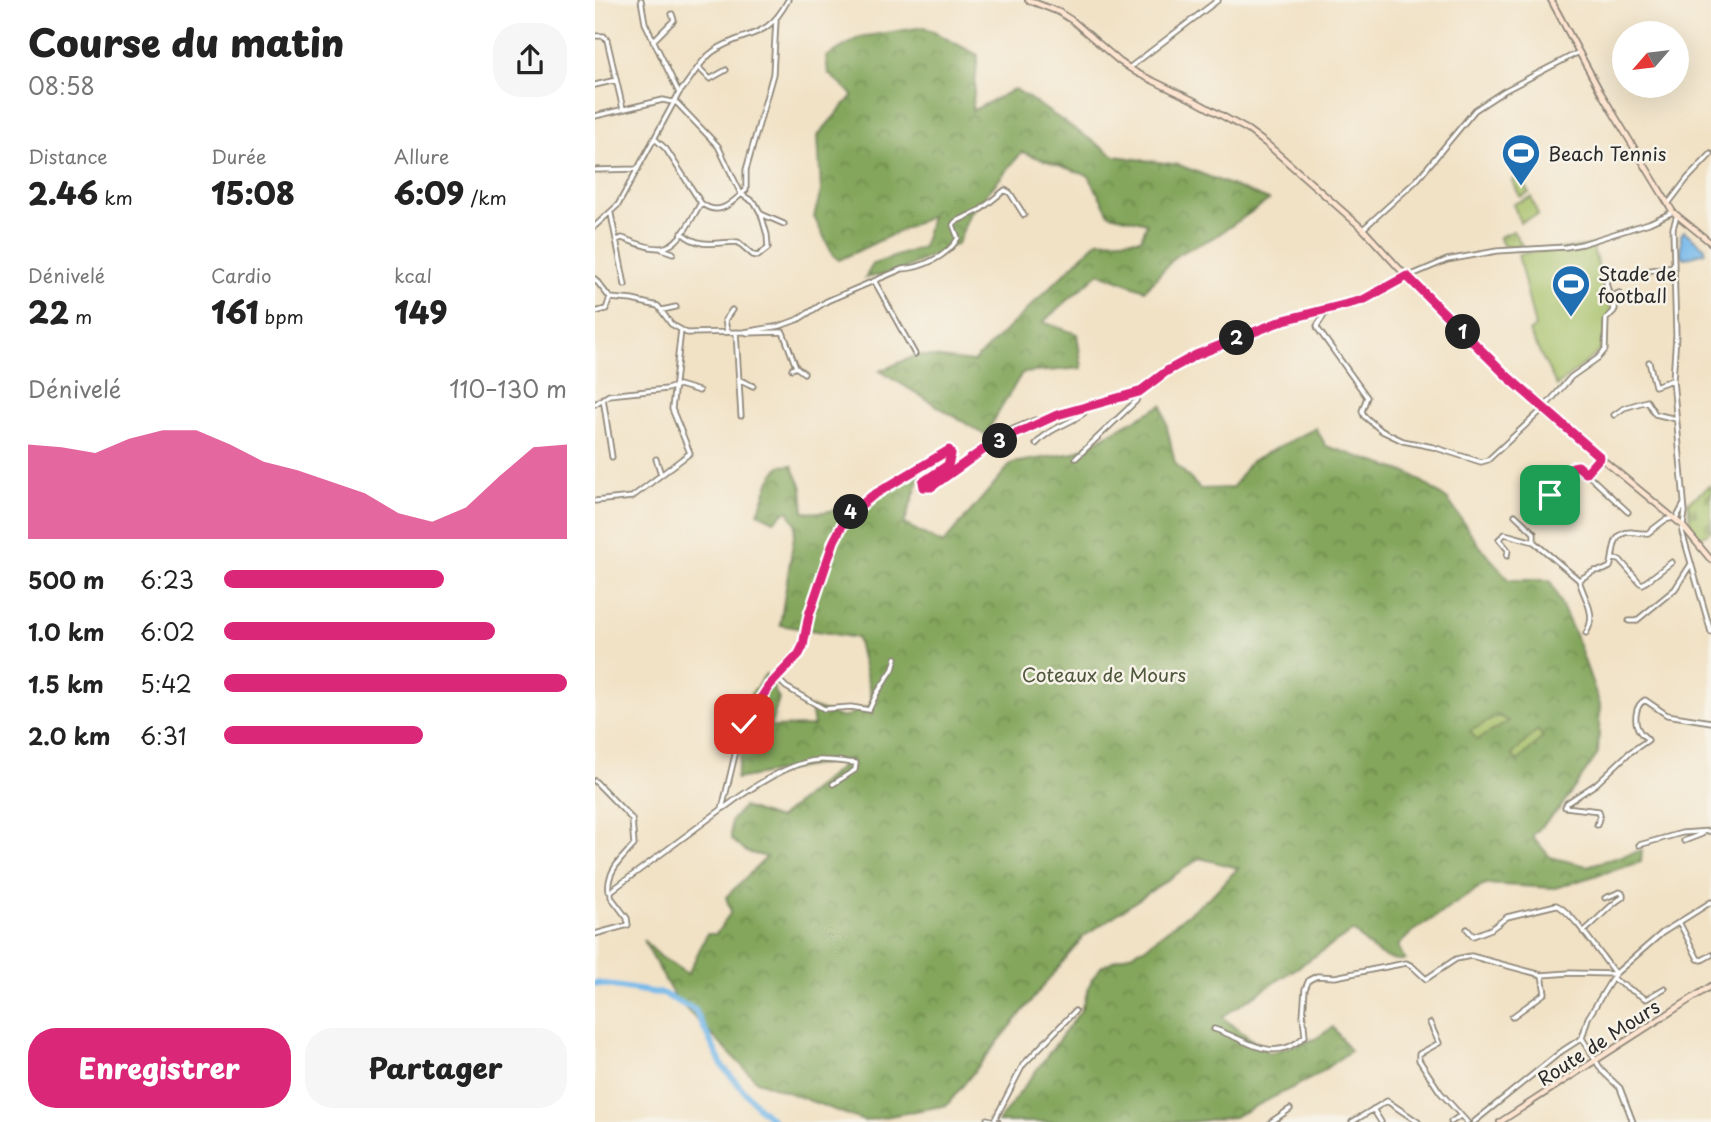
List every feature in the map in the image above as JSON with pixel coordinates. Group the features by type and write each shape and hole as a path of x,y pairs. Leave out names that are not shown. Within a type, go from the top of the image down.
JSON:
{"street":[{"path":"641,0 645,23 679,93"},
{"path":"595,226 611,214 679,93 706,57 713,51 768,28 788,0"},
{"path":"1028,0 1059,12 1073,21 1129,68 1195,101 1260,139 1363,229 1407,276 1543,409 1682,525 1711,560"},
{"path":"1129,68 1218,0"},
{"path":"1551,0 1601,93 1668,202 1677,215 1711,243"},
{"path":"653,40 674,20 672,14"},
{"path":"655,139 666,149 701,203 709,209 719,210 746,190 746,170 773,74 776,20"},
{"path":"595,36 604,36 607,40 623,109"},
{"path":"1363,229 1417,180 1475,110 1504,91 1579,52"},
{"path":"699,68 711,79 726,70"},
{"path":"595,85 616,80"},
{"path":"595,116 663,100 675,102 718,146 741,194 755,203 761,214 768,248 758,256 738,242 709,245 692,240 682,233"},
{"path":"1668,202 1711,154"},
{"path":"595,170 639,168"},
{"path":"744,332 779,326 799,319 827,301 902,269 910,269 934,260 958,239 953,225 955,222 979,210 1005,190 1010,193 1024,215"},
{"path":"660,248 676,242 701,203"},
{"path":"611,214 625,285"},
{"path":"761,214 784,224"},
{"path":"1677,215 1673,228 1676,335 1673,380 1685,512 1682,525 1711,632"},
{"path":"722,809 741,730 766,691 799,654 834,541 850,513 872,496 943,455 948,449 951,454 948,465 923,482 924,487 931,487 983,450 1043,421 1139,392 1167,371 1196,355 1277,323 1363,300 1407,276 1447,260 1497,251 1582,244 1677,215"},
{"path":"617,240 622,239 673,253"},
{"path":"1614,311 1606,283 1608,278 1674,266"},
{"path":"595,279 610,299 649,303 662,310 671,324 681,330 701,334 727,331 762,334 783,332 794,368 804,373"},
{"path":"874,282 915,354"},
{"path":"1328,309 1317,326 1367,397 1362,414 1382,431 1397,439 1481,462 1488,460 1543,409 1571,377 1605,350 1607,319 1614,311 1615,295 1619,293"},
{"path":"595,312 606,309 610,299"},
{"path":"662,310 676,307"},
{"path":"727,331 725,320 732,310"},
{"path":"595,501 632,497 690,453 674,415 674,386 681,330"},
{"path":"736,332 741,416"},
{"path":"1649,362 1655,386 1673,380"},
{"path":"739,379 754,386"},
{"path":"595,404 603,398 674,386 689,386 699,391"},
{"path":"1076,458 1136,401 1139,392"},
{"path":"603,398 612,457"},
{"path":"1614,415 1624,408 1647,401 1655,414 1676,419"},
{"path":"1036,444 1045,433 1084,413 1085,407"},
{"path":"1000,427 999,430 1003,433 1035,420 1043,421"},
{"path":"1586,473 1600,457"},
{"path":"656,459 661,474"},
{"path":"1560,505 1550,495 1550,489 1575,465 1628,512"},
{"path":"1579,580 1594,571 1608,569 1612,559 1612,547 1619,537 1628,532 1648,533 1662,523 1675,519 1684,502"},
{"path":"1662,523 1664,510"},
{"path":"1515,515 1534,533 1534,542"},
{"path":"1507,556 1509,550 1499,539 1505,534 1534,542 1579,580 1590,609 1591,619 1586,633"},
{"path":"1612,559 1620,560 1643,584 1672,562"},
{"path":"1629,621 1636,621 1675,589 1691,564"},
{"path":"777,678 786,687 824,709 851,707 869,710 893,669 896,658"},
{"path":"1597,825 1599,811 1565,807 1648,740 1637,724 1637,707 1641,702 1645,700 1667,715 1711,722"},
{"path":"610,893 752,786 790,768 820,759 856,763 855,770 833,784"},
{"path":"595,781 632,819 634,845 615,865 608,884 610,893 627,918 628,925 595,934"},
{"path":"1684,841 1709,831"},
{"path":"1639,845 1682,833 1709,831"},
{"path":"1583,932 1602,916 1610,905 1623,897 1623,894 1620,892 1605,898"},
{"path":"1474,1122 1582,1038 1588,1018 1614,976 1662,933 1711,904"},
{"path":"1467,929 1473,936 1481,934 1507,917 1561,906 1614,976 1646,999 1665,988"},
{"path":"1679,922 1698,959 1702,960 1711,955"},
{"path":"1214,1029 1265,1051 1294,1044 1305,1036 1303,1016 1305,989 1309,980 1317,976 1343,976 1406,963 1426,979 1456,959 1471,956 1542,975 1569,973 1614,976"},
{"path":"1512,1017 1545,993 1542,975"},
{"name":"Route de Mours","path":"1500,1122 1711,986"},
{"path":"987,1119 996,1121 1023,1065 1075,1011"},
{"path":"1430,1023 1439,1043 1419,1054 1419,1060 1440,1092 1467,1122"},
{"path":"1582,1038 1602,1071 1620,1087 1633,1122"},
{"path":"1353,1122 1387,1101 1417,1122"},
{"path":"1271,1122 1290,1109"},
{"path":"1373,1110 1381,1122"},
{"path":"1451,1122 1461,1116"}],"green space":[{"path":"924,27 978,55 972,111 1015,89 1115,156 1179,165 1269,200 1215,237 1178,254 1145,290 1099,273 1043,322 1077,334 1082,368 1022,373 985,435 880,371 917,355 973,362 1098,241 1141,239 1147,223 1109,214 1089,176 1022,152 969,215 958,243 898,272 865,278 873,264 923,247 931,216 839,260 833,255 814,217 821,191 818,135 853,95 828,73 826,57 860,37"},
{"name":"Beach Tennis","path":"1522,176 1529,193 1520,197 1512,180"},
{"path":"1531,197 1538,215 1520,222 1513,204"},
{"path":"1513,231 1522,245 1504,247 1499,237"},
{"name":"Stade de football","path":"1592,245 1611,309 1601,350 1557,386 1529,332 1535,327 1518,254"},
{"name":"Coteaux de Mours","path":"1162,405 1175,463 1200,489 1232,488 1251,461 1316,428 1326,446 1411,474 1448,500 1479,545 1509,580 1550,580 1576,637 1600,705 1598,754 1560,808 1532,836 1550,857 1587,866 1642,850 1641,862 1555,888 1485,884 1411,933 1398,946 1405,960 1382,956 1353,931 1222,1017 1269,1053 1315,1039 1333,1027 1350,1051 1314,1077 1234,1117 1190,1122 998,1122 1081,1010 1092,979 1102,966 1144,948 1212,895 1238,868 1200,858 1083,937 947,1105 864,1121 757,1081 675,998 643,940 661,957 688,974 707,934 716,934 731,912 726,897 767,857 747,852 731,839 731,821 743,807 778,819 851,759 736,779 745,734 743,705 766,674 779,699 770,727 814,726 811,707 843,718 873,704 857,638 780,625 796,524 787,510 774,521 758,513 770,480 780,466 792,465 802,488 804,512 821,512 837,510 868,498 925,462 904,524 943,544 1012,463 1074,453"},
{"path":"1711,485 1711,531 1698,539 1691,531 1688,502"},
{"path":"1498,716 1509,721 1477,740 1470,731"},
{"path":"1537,730 1543,737 1518,761 1512,755"}],"water":[{"path":"1684,231 1705,248 1705,252 1685,258 1681,255 1681,235"}],"waterway":[{"path":"595,983 663,994 695,1010 723,1067 775,1122"}],"place":[{"name":"Beach Tennis","path":"1521,187"},
{"name":"Stade de football","path":"1571,318"}],"route":[{"path":"744,724 769,686 799,654 806,624 836,536 850,513 869,498 943,455 948,449 951,454 948,465 923,482 922,486 931,487 983,450 1057,415 1139,392 1167,371 1196,355 1284,320 1363,300 1407,276 1508,377 1600,457 1586,473 1575,465 1550,489 1550,495"}]}
